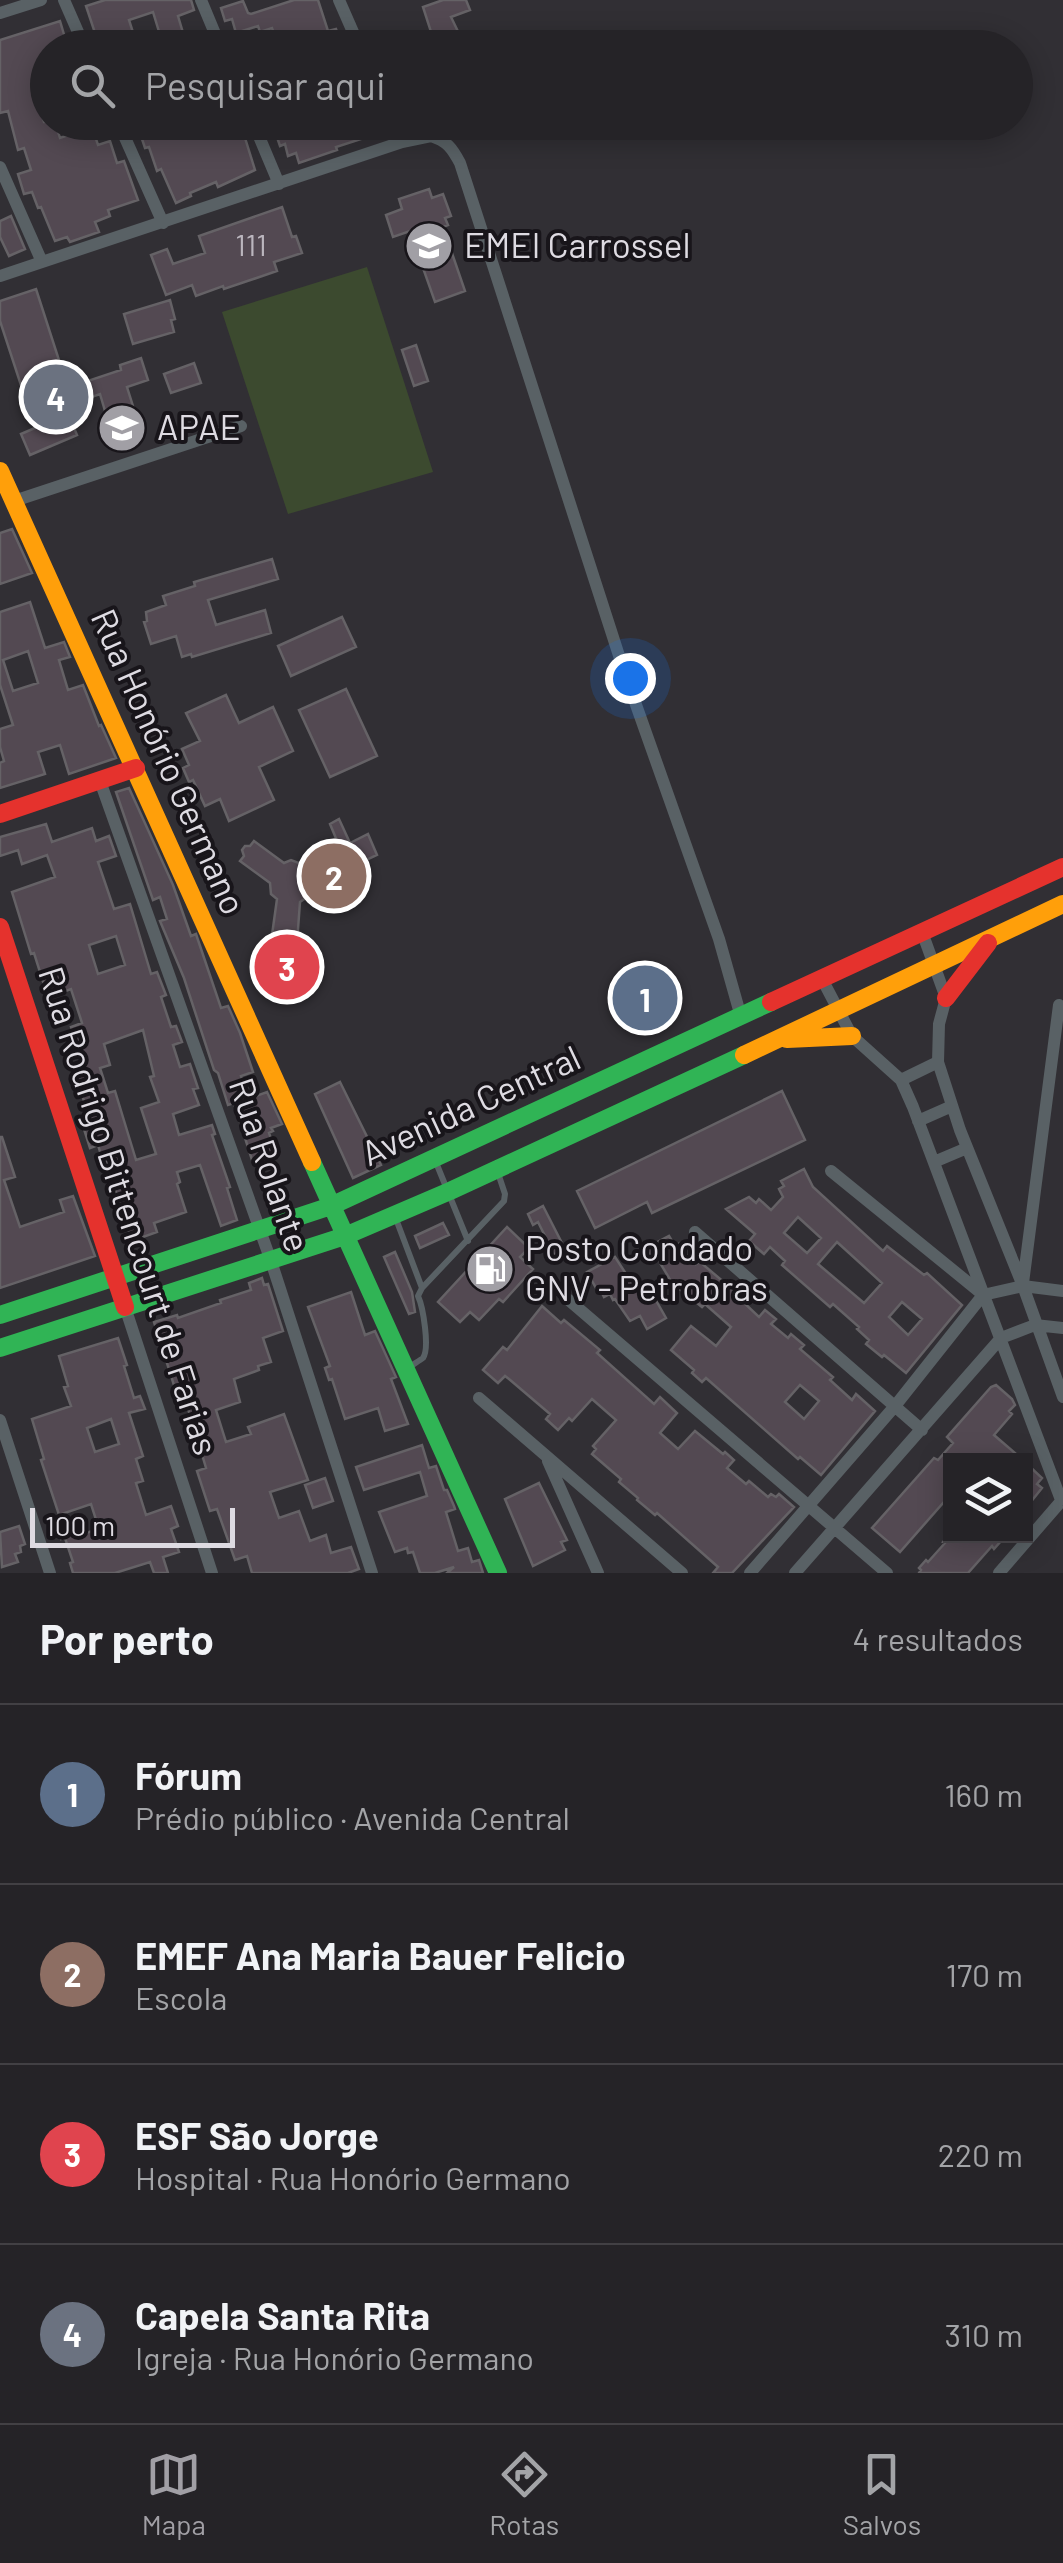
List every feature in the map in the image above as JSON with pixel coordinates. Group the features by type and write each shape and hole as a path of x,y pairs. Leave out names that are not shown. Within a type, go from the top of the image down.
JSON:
{"main road":[{"name":"Rua Honório Germano","path":"0,471 498,1573"},
{"path":"0,814 136,768"},
{"name":"Avenida Central","path":"0,1315 331,1206 1063,867"},
{"name":"Avenida Central","path":"0,1348 345,1236 450,1191 1063,904"},
{"name":"Rua Rodrigo Bittencourt de Farias","path":"0,927 125,1307"},
{"path":"946,998 992,938"},
{"path":"718,1028 732,1060"},
{"path":"776,1040 852,1036"}],"street":[{"path":"0,13 41,0"},
{"path":"64,0 77,30"},
{"path":"201,0 214,30"},
{"path":"339,0 352,30"},
{"path":"126,140 163,223"},
{"path":"261,140 279,184"},
{"path":"0,276 411,140"},
{"path":"443,140 460,163 623,668 719,939 740,1017"},
{"path":"0,167 42,262"},
{"path":"14,501 241,426"},
{"name":"Rua Rolante","path":"100,781 260,1229 372,1573"},
{"path":"922,932 946,998 939,1024 938,1062 1063,1398"},
{"path":"822,978 852,1036 901,1080 1062,1499 999,1573"},
{"path":"1023,1286 1059,1005"},
{"path":"901,1080 938,1062"},
{"path":"918,1120 952,1106"},
{"path":"934,1162 967,1148"},
{"path":"831,1170 983,1294"},
{"path":"694,1232 922,1430"},
{"path":"750,1573 895,1406 983,1294 1023,1286 1063,1291"},
{"path":"564,1296 886,1573"},
{"name":"Rua Rodrigo Bittencourt de Farias","path":"125,1307 212,1573"},
{"path":"795,1573 1001,1338 1036,1325 1063,1328"},
{"path":"479,1398 682,1573"},
{"path":"0,1420 50,1573"},
{"path":"546,1456 598,1573"}],"lane":[{"path":"435,1159 468,1240"},
{"path":"406,1369 426,1352 423,1309 418,1296 422,1288 504,1201 496,1169"},
{"path":"394,1215 422,1288"}],"green space":[{"path":"367,267 433,472 288,514 222,312"}],"building":[{"path":"105,0 191,0 194,10 178,16 182,30 158,30 153,12 129,20 132,30 94,30 86,6"},
{"path":"294,0 318,0 328,30 259,30 258,26 235,30 232,19 225,21 221,8 243,1 251,14"},
{"path":"443,0 466,0 470,10 451,17 457,30 430,30 423,7"},
{"path":"60,21 63,30 32,30"},
{"path":"30,30 30,140 96,140 98,145 110,141 117,163 124,161 138,200 108,210 110,216 95,222 99,232 70,242 67,237 55,241 32,192 24,194 18,174 31,170 24,148 18,150 8,111 0,113 0,40"},
{"path":"142,140 246,140 255,170 218,187 216,182 176,203 161,169 157,171 149,147 145,148"},
{"path":"278,140 358,140 299,163 296,153 288,156 285,144 280,146"},
{"path":"429,189 432,198 443,194 451,216 445,218 448,225 443,227 465,291 435,302 410,231 393,237 386,215 402,209 399,199"},
{"path":"282,207 302,253 274,262 277,271 224,289 223,286 196,296 192,285 166,295 151,255 167,249 173,264 205,253 199,236"},
{"path":"11,216 25,249 9,256 0,237 0,221"},
{"path":"36,289 66,382 80,377 82,383 121,370 120,365 141,358 148,380 127,387 137,419 110,428 100,394 65,406 77,435 30,455 21,434 35,428 0,321 0,301"},
{"path":"170,300 174,332 133,344 124,314"},
{"path":"416,345 428,381 414,386 402,350"},
{"path":"194,363 201,383 171,393 164,374"},
{"path":"12,529 32,573 0,584 0,533"},
{"path":"272,559 278,579 208,600 216,625 265,610 271,633 192,657 182,657 176,636 151,644 144,622 146,612 166,605 163,596 195,586 194,582"},
{"path":"30,602 45,648 64,642 70,657 59,660 68,690 83,685 116,758 69,774 60,745 38,752 45,774 0,788 0,763 4,761 0,729 13,725 0,685 0,612","holes":["28,651 38,683 13,691 3,660"]},
{"path":"342,617 356,647 291,676 278,646"},
{"path":"346,689 377,756 330,777 299,710"},
{"path":"226,695 239,723 273,707 293,751 259,767 274,800 229,821 220,799 205,806 193,780 189,782 183,768 189,765 182,749 200,741 186,713"},
{"path":"129,788 173,885 191,936 196,934 221,1008 228,1006 240,1033 253,1072 241,1076 248,1099 267,1092 282,1124 269,1133 276,1153 252,1160 234,1103 228,1105 160,921 167,919 160,897 153,900 116,792"},
{"path":"339,819 350,843 368,834 377,855 311,886 309,896 300,902 297,943 280,941 280,936 272,935 277,899 271,894 270,883 240,861 244,856 242,850 254,841 284,863 291,860 304,865 340,848 330,824"},
{"path":"46,824 52,842 92,828 96,841 109,836 116,856 98,862 114,909 130,904 151,974 157,972 166,995 161,997 171,1027 176,1026 182,1042 173,1045 180,1067 190,1064 198,1088 193,1089 199,1105 173,1114 179,1135 212,1125 237,1220 221,1226 200,1165 177,1172 186,1212 154,1223 157,1232 132,1241 106,1161 103,1162 98,1145 90,1148 84,1129 92,1126 73,1067 83,1064 71,1027 82,1023 71,989 52,996 50,990 46,991 12,892 55,877 47,855 22,864 18,850 0,856 0,837","holes":["116,936 125,965 98,974 89,945","143,1030 154,1076 150,1077 159,1102 141,1108 156,1154 136,1160 115,1091 108,1093 100,1068 110,1065 104,1044"]},
{"path":"304,948 312,965 262,989 257,978 264,975 261,969"},
{"path":"340,1082 381,1165 353,1178 315,1094"},
{"path":"782,1091 805,1140 652,1213 647,1202 595,1228 577,1191"},
{"path":"0,1137 15,1177 4,1180 20,1227 64,1212 60,1200 73,1196 95,1256 0,1288"},
{"path":"804,1169 813,1187 883,1251 887,1246 924,1275 927,1273 962,1305 906,1373 866,1344 869,1340 859,1327 782,1265 785,1261 770,1247 764,1254 749,1241 755,1234 726,1209 749,1197 756,1203 759,1199 771,1210 783,1197 781,1181","holes":["798,1217 821,1238 807,1253 784,1233","837,1242 882,1283 864,1303 818,1264","902,1302 922,1319 908,1335 889,1317"]},
{"path":"543,1206 567,1253 556,1258 538,1222 533,1225 528,1214"},
{"path":"443,1223 449,1235 420,1248 415,1236"},
{"path":"507,1227 529,1248 520,1257 533,1269 503,1302 499,1299 479,1320 470,1312 460,1322 438,1302"},
{"path":"669,1236 675,1246 680,1243 687,1256 691,1254 696,1264 700,1262 744,1299 759,1317 765,1310 776,1319 771,1324 804,1345 800,1349 833,1377 830,1380 852,1400 856,1394 875,1411 821,1475 706,1378 702,1382 671,1350 691,1326 716,1346 731,1327 672,1283 656,1256 652,1259 646,1248","holes":["800,1385 819,1401 804,1419 785,1402"]},
{"path":"395,1252 412,1292 415,1312 409,1314 384,1257"},
{"path":"615,1257 632,1283 637,1280 644,1293 650,1290 666,1318 647,1329 640,1316 630,1321 610,1294 604,1297 596,1288 587,1272"},
{"path":"262,1278 264,1285 268,1284 283,1331 263,1338 271,1362 234,1379 240,1402 216,1410 226,1442 251,1434 248,1427 284,1414 308,1480 270,1492 279,1518 299,1511 310,1541 326,1535 331,1553 351,1547 359,1569 348,1573 252,1573 247,1556 235,1560 217,1509 210,1511 197,1471 206,1468 184,1396 178,1398 154,1322 221,1303 220,1300 251,1290 249,1283"},
{"path":"351,1292 365,1335 375,1331 396,1377 391,1379 408,1424 385,1431 378,1408 345,1419 308,1307"},
{"path":"542,1306 600,1350 597,1353 654,1404 660,1397 677,1413 660,1433 678,1449 695,1431 734,1460 727,1468 746,1484 749,1481 768,1497 779,1494 794,1507 732,1573 713,1573 718,1567 637,1500 619,1482 621,1479 592,1454 596,1449 593,1446 616,1420 592,1399 558,1430 546,1419 550,1414 509,1379 505,1376 498,1383 483,1370 503,1347 507,1350"},
{"path":"118,1338 134,1398 140,1396 145,1409 129,1413 143,1456 136,1459 143,1481 136,1483 146,1515 171,1506 178,1526 171,1529 179,1552 163,1557 168,1573 154,1573 150,1562 115,1573 73,1573 65,1538 61,1539 57,1525 71,1520 76,1536 99,1529 91,1504 59,1515 32,1419 71,1406 59,1356","holes":["111,1419 119,1444 95,1452 87,1428"]},
{"path":"996,1385 1015,1405 994,1435 1015,1453 944,1453 953,1443 947,1437"},
{"path":"422,1445 429,1468 436,1466 454,1506 446,1512 458,1551 468,1548 472,1562 479,1560 483,1573 447,1573 454,1567 420,1573 413,1552 408,1553 407,1548 395,1552 379,1512 427,1496 420,1472 364,1490 356,1467"},
{"path":"943,1454 943,1503 900,1552 872,1528 934,1458 938,1460"},
{"path":"1033,1470 1042,1478 1037,1484 1042,1488 1033,1499"},
{"path":"325,1478 333,1501 313,1508 305,1485"},
{"path":"539,1483 567,1540 561,1542 565,1550 533,1566 505,1499"},
{"path":"19,1526 25,1544 15,1554 18,1562 2,1567 0,1532"},
{"path":"945,1543 999,1543 968,1573 919,1573 919,1568"}],"traffic: fast":[{"path":"0,1315 331,1206 771,1002"},
{"path":"0,1348 345,1236 744,1055"},
{"path":"312,1162 498,1573"}],"traffic: slow":[{"path":"0,471 312,1162"},
{"path":"744,1055 1063,904"},
{"path":"787,1039 852,1036"}],"traffic: jam":[{"path":"0,814 136,768"},
{"path":"771,1002 1063,867"},
{"path":"0,927 125,1307"},
{"path":"946,998 988,943"}],"place":[{"name":"EMEI Carrossel","path":"429,246"},
{"name":"Capela Santa Rita","path":"56,397"},
{"name":"APAE","path":"122,428"},
{"name":"EMEF Ana Maria Bauer Felicio","path":"334,876"},
{"name":"ESF São Jorge","path":"287,967"},
{"name":"Fórum","path":"645,998"},
{"name":"Posto Condado GNV - Petrobras","path":"490,1269"}]}
